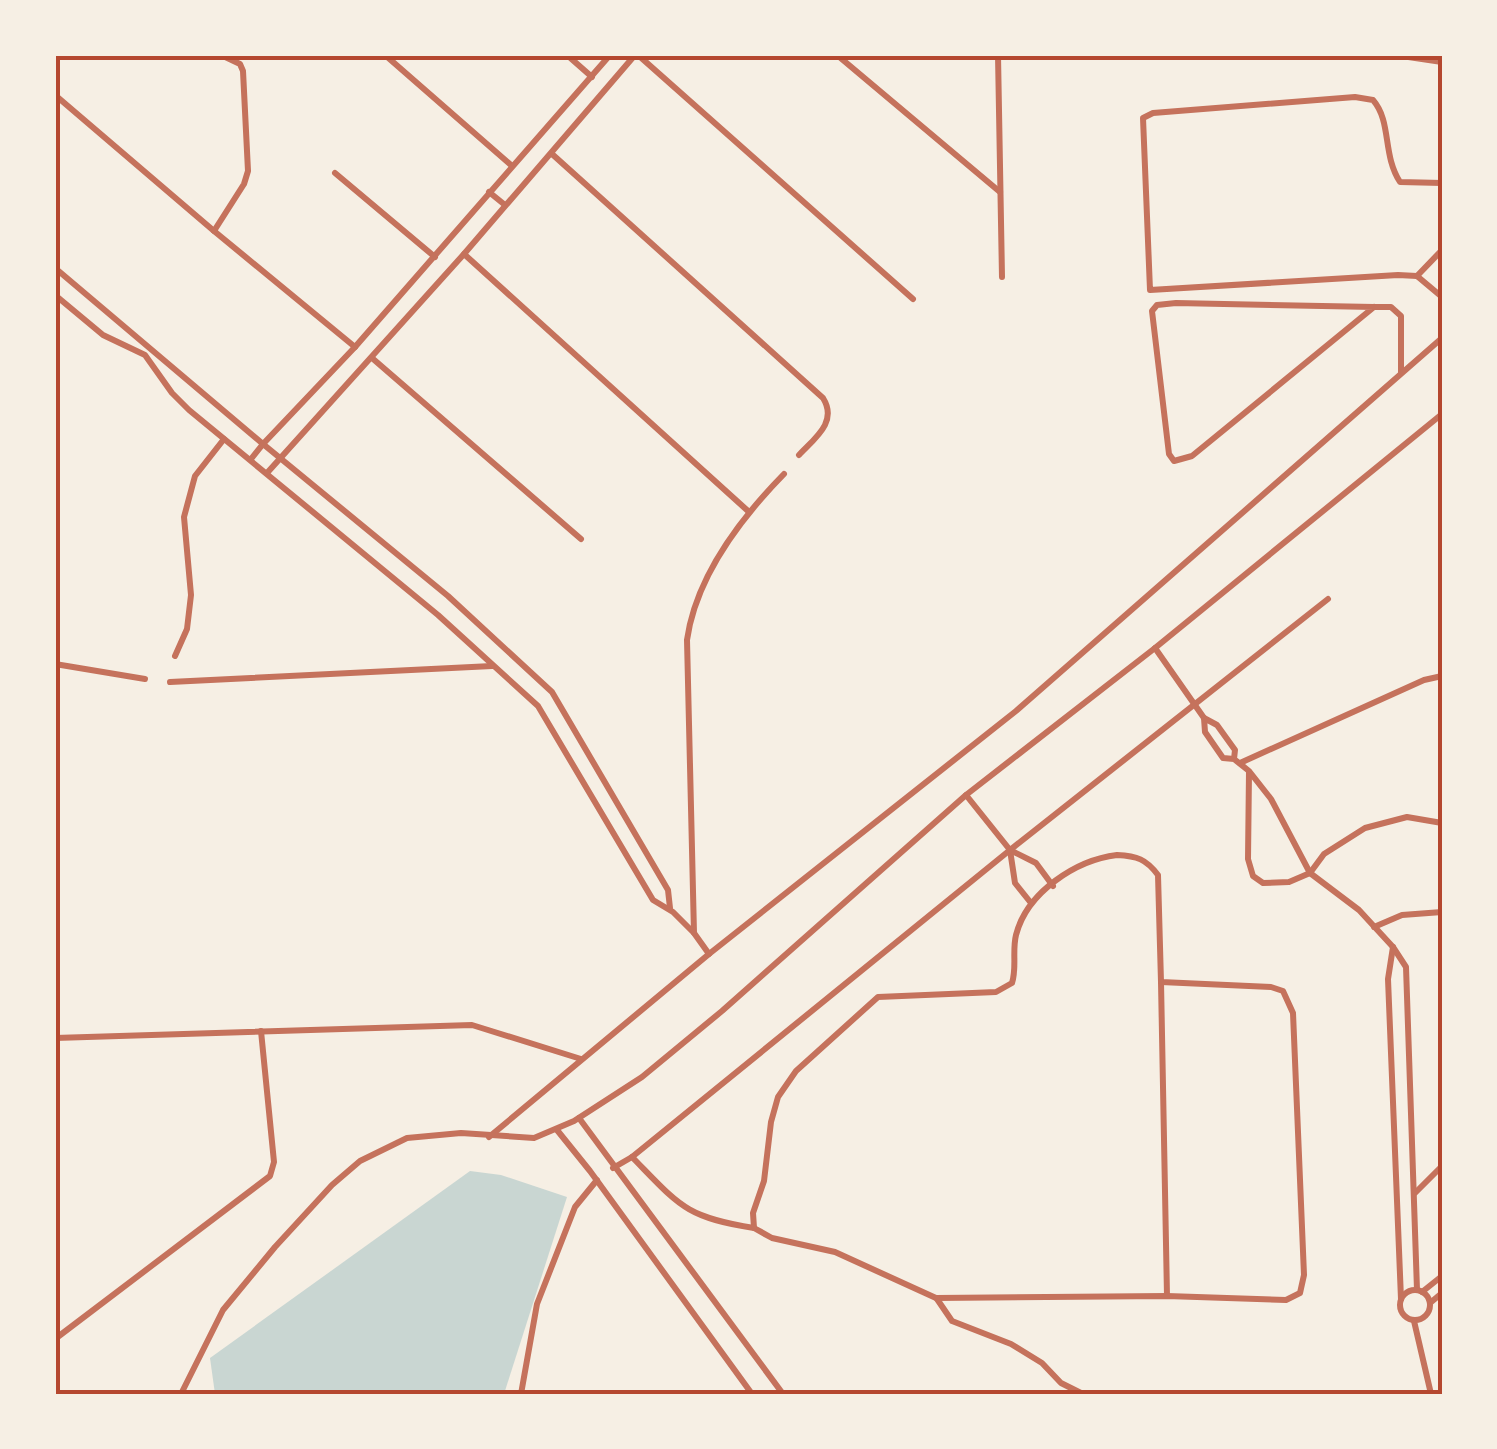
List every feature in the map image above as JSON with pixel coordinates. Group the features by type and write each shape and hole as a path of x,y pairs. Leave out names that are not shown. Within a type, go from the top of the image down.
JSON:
{"street":[{"path":"214,231 244,184 249,158 243,71 240,64 221,55"},
{"path":"384,55 511,165"},
{"path":"567,55 592,77"},
{"path":"251,460 435,257 610,55"},
{"path":"267,474 637,55 913,299"},
{"path":"838,55 1000,192"},
{"path":"998,55 1002,277"},
{"path":"1395,55 1442,62"},
{"path":"55,95 354,347"},
{"path":"1442,183 1400,182 1389,166 1382,110 1373,100 1355,97 1153,113 1143,118 1150,290 1417,276 1442,297"},
{"path":"552,154 823,398 829,411 826,423 799,455"},
{"path":"335,173 435,257"},
{"path":"489,192 505,205"},
{"path":"1417,276 1442,250"},
{"path":"464,254 748,511"},
{"path":"55,268 140,346 448,596 552,692 668,890 670,910"},
{"path":"55,295 102,335 140,346 172,393 438,615 538,706 654,900 694,933 709,954"},
{"path":"1374,307 1192,456 1174,461 1169,454 1152,311 1157,305 1390,307 1401,316 1401,373"},
{"path":"488,1138 709,954 1016,711 1442,338"},
{"path":"372,358 581,539"},
{"path":"181,1394 223,1310 286,1234 360,1160 407,1138 461,1134 534,1138 578,1118 642,1076 722,1011 966,795 1155,648 1442,414"},
{"path":"175,656 187,630 191,595 184,517 195,476 224,438"},
{"path":"694,933 687,640 699,592 748,511 784,474"},
{"path":"613,1168 632,1157 1010,850 1328,599"},
{"path":"1155,648 1196,705 1204,718 1205,732 1223,758 1237,761 1249,771 1286,823 1310,874 1359,910 1406,967 1420,1291 1430,1304"},
{"path":"55,664 145,679"},
{"path":"170,682 494,666"},
{"path":"1237,761 1424,680 1442,676"},
{"path":"1204,718 1217,725 1236,750 1237,761"},
{"path":"1249,771 1248,859 1253,876 1263,883 1277,884 1310,874 1324,854 1365,828 1407,817 1442,822"},
{"path":"966,795 1010,850 1036,863 1053,886"},
{"path":"1010,850 1015,883 1031,904"},
{"path":"754,1228 753,1213 764,1181 771,1122 778,1098 796,1071 878,997 996,992 1012,982 1015,940 1031,904 1087,860 1117,854 1137,856 1158,874 1167,1296"},
{"path":"1374,927 1402,915 1442,912"},
{"path":"1393,947 1388,979 1402,1313 1414,1320 1432,1394"},
{"path":"632,1157 680,1206 702,1218 754,1228 772,1238 835,1252 936,1298 1167,1296 1286,1300 1300,1293 1304,1275 1293,1012 1283,990 1271,986 1161,982"},
{"path":"55,1038 472,1025 582,1060"},
{"path":"55,1339 270,1176 274,1162 261,1031"},
{"path":"578,1118 783,1394"},
{"path":"556,1130 597,1180 752,1394"},
{"path":"1415,1193 1442,1166"},
{"path":"522,1394 537,1304 574,1207 597,1180"},
{"path":"1401,1298 1442,1276"},
{"path":"1414,1320 1427,1314 1430,1304 1442,1293"},
{"path":"936,1298 952,1321 1011,1344 1042,1362 1062,1383 1082,1394"}],"shaded area":[{"path":"470,1171 501,1175 567,1197 504,1394 215,1394 210,1358"}]}
